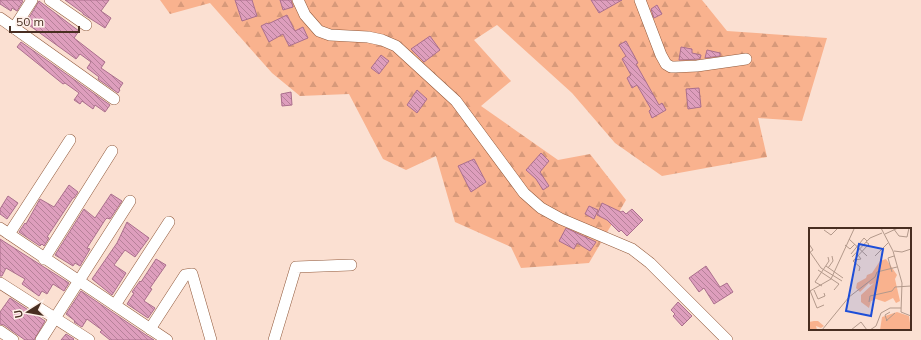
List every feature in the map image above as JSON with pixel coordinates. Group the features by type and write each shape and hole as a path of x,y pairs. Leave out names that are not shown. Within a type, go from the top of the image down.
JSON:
{"street":[{"path":"14,28 32,0"},
{"path":"50,0 86,25"},
{"path":"298,0 305,16 319,31 330,35 368,37 382,40 396,46 456,101 524,193 541,208 561,219 632,249 650,263 727,340"},
{"path":"640,0 661,55 666,64 671,67 697,66 746,59"},
{"path":"0,18 114,99"},
{"path":"70,140 4,231 167,340"},
{"path":"44,259 112,151"},
{"path":"41,340 130,201"},
{"path":"115,305 169,222"},
{"path":"274,340 296,267 351,265"},
{"path":"150,329 185,275 192,274 211,340"},
{"path":"0,283 90,340"},
{"path":"0,331 13,340"}],"green space":[{"path":"160,0 702,0 727,31 827,38 802,121 758,118 767,157 662,176 615,143 572,93 497,25 474,40 511,81 481,106 558,160 590,154 626,200 589,263 521,268 511,247 455,222 436,156 406,170 383,159 349,94 300,96 272,73 210,3 170,14"}],"building":[{"path":"0,0 23,1 17,11 12,8 11,11 0,4"},
{"path":"65,0 109,0 101,11 111,18 105,28"},
{"path":"235,0 252,0 257,16 242,21"},
{"path":"280,0 291,0 293,7 283,10"},
{"path":"591,0 622,0 599,13"},
{"path":"39,1 79,31 74,38 105,62 101,68 123,83 118,93 98,79 99,77 87,68 91,62 80,54 76,59 26,23"},
{"path":"657,5 662,14 654,18 651,9"},
{"path":"287,15 295,31 303,27 308,38 289,46 283,34 269,42 261,26"},
{"path":"430,36 440,50 424,62 411,49"},
{"path":"626,41 638,63 636,64 659,105 662,103 666,110 652,118 649,111 651,109 637,85 632,88 627,78 631,75 622,59 626,56 619,45"},
{"path":"21,42 110,105 105,112 95,105 93,109 82,101 80,104 74,100 79,93 65,83 63,84 17,47"},
{"path":"681,47 692,49 692,53 701,55 700,59 679,60"},
{"path":"707,50 720,53 720,56 705,58"},
{"path":"381,55 389,61 379,74 371,68"},
{"path":"699,88 701,107 688,109 686,89"},
{"path":"417,90 427,99 417,113 407,105"},
{"path":"291,92 292,105 282,106 281,94"},
{"path":"541,153 549,161 540,172 549,186 543,190 536,179 526,170"},
{"path":"474,159 486,182 471,192 458,166"},
{"path":"69,185 78,192 47,237 49,238 44,246 42,244 40,246 19,232 25,223 26,224 40,199 54,207"},
{"path":"111,194 122,201 110,219 107,218 105,220 87,248 90,249 80,266 75,263 73,266 55,255 84,209 95,218"},
{"path":"8,196 18,203 7,219 0,214 0,209"},
{"path":"602,203 621,212 623,211 626,214 632,209 643,220 627,236 621,230 619,232 607,220 597,215"},
{"path":"589,206 598,210 594,219 585,214"},
{"path":"127,222 149,238 135,257 125,250 114,265 126,273 112,295 92,279 117,243"},
{"path":"566,228 596,242 590,251 577,243 574,249 559,241"},
{"path":"0,239 69,283 64,291 53,284 47,294 42,291 39,296 22,284 25,279 6,268 2,276 0,276"},
{"path":"156,259 166,265 150,288 152,289 144,301 155,308 148,318 127,304 134,293 132,292 140,281 141,282"},
{"path":"706,266 720,287 727,283 733,292 714,304 704,288 699,292 689,278"},
{"path":"81,291 154,340 110,340 100,332 102,330 87,319 82,327 74,322 75,321 66,314"},
{"path":"10,298 45,321 34,340 25,340 4,325 0,324 0,312"},
{"path":"678,302 692,316 682,326 673,316 675,314 671,310"},
{"path":"66,334 74,339 61,340"}]}
